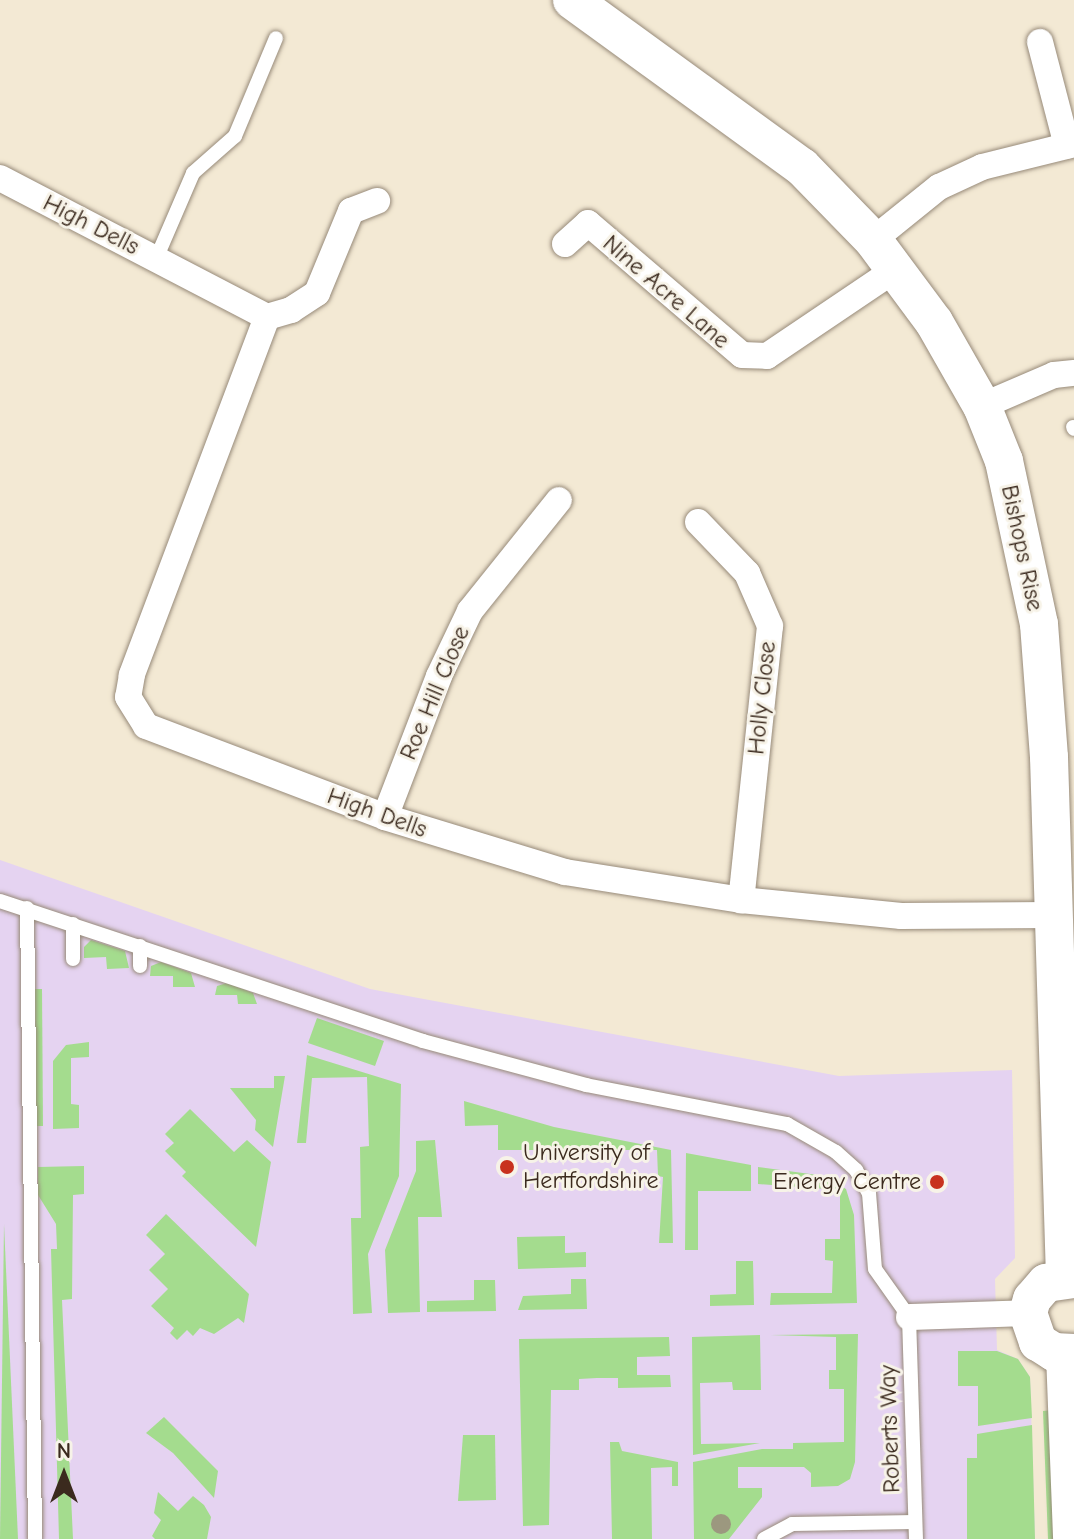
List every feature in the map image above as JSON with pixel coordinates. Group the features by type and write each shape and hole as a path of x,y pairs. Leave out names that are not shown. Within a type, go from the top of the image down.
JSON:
{"street":[{"name":"Bishops Rise","path":"572,0 802,167 873,240 896,269 982,406 1004,461 1039,624 1049,757 1052,915 1069,1279"},
{"path":"873,240 939,187 982,167 1071,145 1040,42"},
{"name":"High Dells","path":"0,178 267,317 128,697 146,726 385,817 565,872 741,900 901,916 1052,915"},
{"path":"267,317 291,310 317,293 351,211 377,201"},
{"name":"Nine Acre Lane","path":"565,244 588,223 742,355 767,356 896,269"},
{"path":"982,406 1054,375 1074,373"},
{"name":"Roe Hill Close","path":"385,817 439,676 470,611 559,500"},
{"name":"Holly Close","path":"698,522 747,573 762,598 770,626 741,900"},
{"path":"1069,1279 1038,1290 1028,1313 1038,1342 1070,1353 1073,1536"},
{"path":"909,1317 1028,1313"}],"lane":[{"path":"156,259 193,173 235,136 276,38"},
{"path":"0,901 423,1041 586,1085 767,1119 807,1133 847,1160 864,1181 873,1206 875,1269 909,1317"},
{"path":"27,908 35,1539"},
{"path":"73,924 73,959"},
{"path":"140,946 140,966"},
{"path":"206,969 206,985"},
{"name":"Roberts Way","path":"909,1317 916,1539"},
{"path":"764,1539 792,1524 915,1522"}],"shaded area":[{"name":"University of Hertfordshire","path":"0,860 370,989 839,1076 1012,1070 1015,1258 995,1279 997,1350 1018,1359 1030,1377 1035,1539 0,1539"}],"green space":[{"path":"91,940 125,951 129,968 107,969 106,957 84,958 84,947"},
{"path":"161,962 191,973 195,987 173,987 173,976 150,976 151,966"},
{"path":"227,983 253,993 257,1004 238,1004 237,995 215,995 217,986"},
{"path":"35,989 42,989 43,1126 36,1126"},
{"path":"317,1018 384,1041 375,1066 308,1043"},
{"path":"89,1042 89,1057 71,1058 71,1104 79,1105 79,1128 53,1129 53,1061 66,1045"},
{"path":"307,1055 401,1084 399,1176 368,1254 372,1313 353,1314 351,1218 361,1218 360,1147 369,1146 367,1077 312,1078 306,1143 297,1143"},
{"path":"274,1076 285,1076 273,1147 255,1130 256,1120 230,1088 274,1088"},
{"path":"464,1101 554,1127 671,1150 673,1243 659,1243 663,1177 658,1176 657,1150 498,1150 498,1125 465,1126"},
{"path":"190,1109 234,1152 247,1140 271,1162 256,1247 182,1176 186,1172 165,1151 174,1143 165,1134"},
{"path":"435,1140 442,1217 418,1217 420,1312 388,1313 385,1250 416,1171 416,1141"},
{"path":"686,1153 751,1165 751,1191 698,1191 698,1250 685,1250"},
{"path":"84,1166 84,1194 73,1195 72,1299 62,1300 73,1539 59,1539 51,1249 57,1249 56,1224 38,1195 38,1167"},
{"path":"758,1167 825,1176 846,1189 854,1215 857,1303 770,1305 771,1293 832,1293 833,1261 825,1260 825,1239 840,1239 840,1190 758,1184"},
{"path":"166,1214 249,1294 244,1323 238,1318 214,1334 200,1328 193,1336 187,1330 177,1340 170,1333 174,1328 151,1306 168,1289 149,1270 165,1254 146,1235"},
{"path":"4,1224 18,1539 0,1539"},
{"path":"565,1236 565,1253 586,1252 586,1267 518,1269 517,1237"},
{"path":"736,1261 753,1261 754,1305 710,1306 710,1295 736,1294"},
{"path":"571,1279 586,1279 587,1309 518,1310 523,1296 571,1294"},
{"path":"474,1280 495,1280 496,1311 427,1312 427,1301 474,1300"},
{"path":"858,1334 855,1462 850,1479 838,1486 811,1487 811,1473 804,1467 738,1467 738,1488 762,1488 762,1497 729,1539 694,1539 693,1462 762,1449 793,1449 793,1443 844,1442 844,1389 829,1389 829,1370 836,1370 836,1337 770,1335"},
{"path":"760,1335 761,1390 733,1390 732,1382 700,1383 701,1444 760,1443 693,1455 692,1337"},
{"path":"669,1337 670,1356 637,1357 637,1375 670,1375 671,1387 618,1388 618,1378 597,1378 579,1379 579,1390 551,1390 549,1525 523,1526 519,1339"},
{"path":"958,1351 997,1351 1018,1359 1030,1377 1032,1418 978,1426 978,1386 958,1386"},
{"path":"1053,1410 1059,1539 1048,1539 1043,1411"},
{"path":"164,1417 218,1471 214,1498 173,1453 146,1433"},
{"path":"1032,1425 1035,1539 967,1539 967,1458 977,1458 977,1434"},
{"path":"463,1435 495,1435 496,1500 458,1501"},
{"path":"610,1442 619,1442 622,1451 678,1462 678,1486 672,1486 672,1467 651,1468 652,1539 612,1539"},
{"path":"158,1492 178,1511 193,1496 204,1505 211,1517 207,1539 155,1539 152,1536 161,1520 154,1513"}],"place":[{"name":"University of Hertfordshire","path":"507,1167"},
{"name":"Energy Centre","path":"937,1182"}]}
